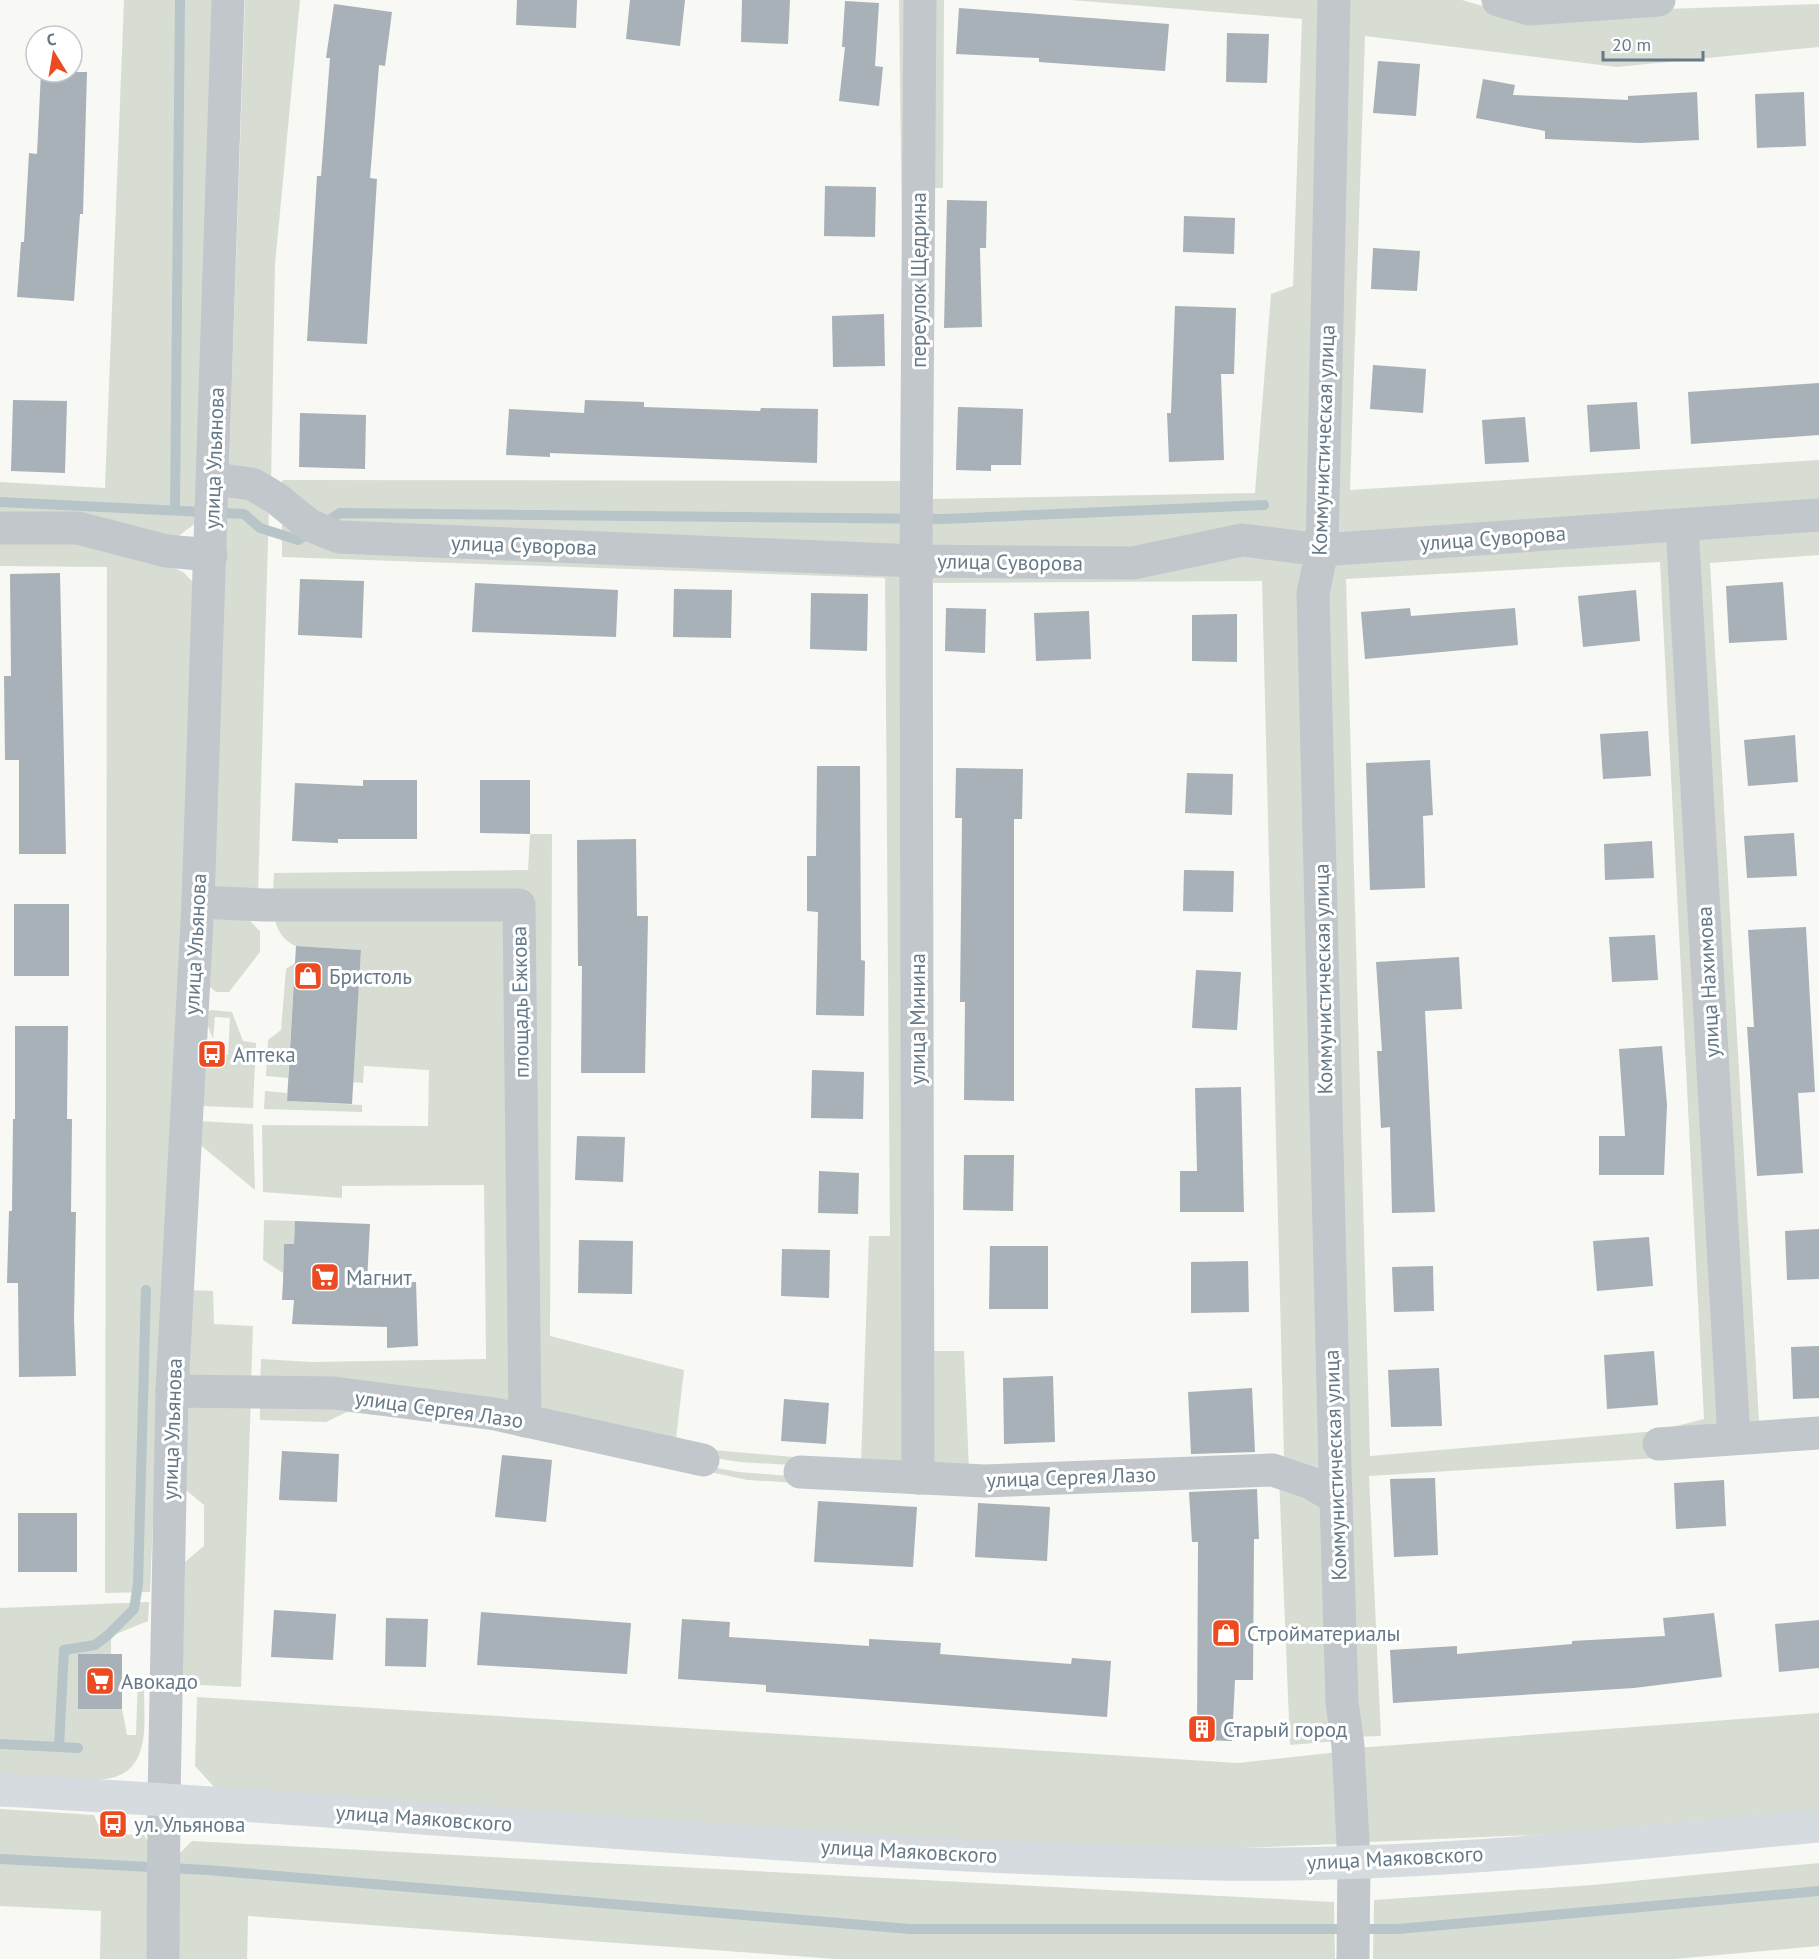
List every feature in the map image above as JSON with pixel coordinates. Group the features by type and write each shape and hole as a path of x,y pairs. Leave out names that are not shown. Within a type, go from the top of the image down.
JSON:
{"main road":[{"name":"улица Маяковского","path":"0,1790 164,1799 834,1848 1208,1863 1354,1862 1556,1850 1819,1826"}],"street":[{"name":"улица Ульянова","path":"163,1959 172,1391 198,902 228,0"},
{"name":"переулок Щедрина","path":"916,561 920,0"},
{"name":"Коммунистическая улица","path":"1334,0 1322,550 1313,594 1342,1702 1348,1746 1354,1862 1353,1959"},
{"path":"1498,0 1529,9 1659,0"},
{"name":"улица Суворова","path":"213,479 252,484 276,498 309,525 339,537 916,561 1133,563 1242,540 1322,550 1819,515"},
{"name":"улица Нахимова","path":"1682,526 1734,1438"},
{"path":"0,528 78,528 166,551 211,555"},
{"name":"улица Минина","path":"916,561 918,1478"},
{"name":"площадь Ежкова","path":"198,902 264,905 519,905 525,1421"},
{"name":"улица Сергея Лазо","path":"172,1391 333,1393 495,1414 702,1461"},
{"path":"1659,1444 1819,1433"},
{"name":"улица Сергея Лазо","path":"800,1472 985,1481 1273,1470 1311,1484 1336,1498"}],"shaded area":[{"path":"124,0 213,0 197,522 176,538 0,520 0,482 105,488"},
{"path":"245,0 300,0 275,265 271,483 229,465"},
{"path":"899,0 914,0 907,550 342,529 284,491 282,480 905,481"},
{"path":"925,0 944,0 943,188 931,188 931,499 1255,493 1271,294 1293,286 1302,19 1071,0 1322,0 1318,540 1135,554 929,551"},
{"path":"1342,0 1462,0 1527,19 1634,10 1819,4 1819,47 1617,67 1365,36 1350,490 1819,460 1819,504 1330,539"},
{"path":"227,493 269,505 258,895 213,890"},
{"path":"282,513 304,531 906,567 912,1472 740,1462 260,1387 261,1359 312,1362 486,1359 484,1185 342,1186 342,1198 263,1192 262,1125 428,1126 429,1070 364,1066 363,1083 353,1082 361,950 296,946 287,940 276,924 274,915 274,873 528,870 530,834 552,834 550,1336 684,1370 676,1439 702,1449 861,1463 869,1236 890,1236 885,578 282,557"},
{"path":"1819,525 1819,555 1710,563 1759,1421 1739,1431 1689,535"},
{"path":"0,536 77,536 165,564 183,572 196,585 150,1592 105,1593 107,567 0,566"},
{"path":"1677,536 1728,1432 1819,1448 1369,1476 1381,1736 1354,1737 1324,595 1330,559","holes":["1660,562 1704,1419 1657,1431 1370,1456 1346,579"]},
{"path":"1243,548 1312,558 1327,1480 923,1470 923,569","holes":["1262,581 1284,1457 969,1470 964,1351 933,1351 933,583"]},
{"path":"211,913 244,915 260,931 260,952 229,992 216,992 206,984"},
{"path":"295,963 288,1078 266,1076 268,1040 281,1030 286,969"},
{"path":"211,1010 232,1012 243,1041 256,1043 253,1108 199,1106 200,1077 212,1054 228,1055 230,1018 215,1017 213,1039 204,1016"},
{"path":"265,1091 287,1093 287,1101 362,1105 362,1112 264,1109"},
{"path":"198,1121 253,1124 255,1190 198,1143"},
{"path":"264,1220 295,1221 294,1244 284,1244 283,1273 263,1260"},
{"path":"191,1290 213,1291 214,1324 253,1326 251,1384 187,1381"},
{"path":"251,1396 241,1687 182,1684 185,1562 204,1546 204,1505 186,1490 186,1399"},
{"path":"260,1397 336,1399 494,1418 701,1465 739,1472 825,1479 987,1486 1278,1477 967,1493 748,1480 492,1427 347,1412 326,1422 260,1420"},
{"path":"1279,1477 1312,1494 1330,1508 1338,1741 1290,1745"},
{"path":"149,1602 148,1621 111,1636 111,1654 78,1654 78,1709 122,1709 127,1735 136,1735 138,1677 144,1677 142,1746 131,1767 120,1775 95,1780 0,1775 0,1608"},
{"path":"197,1697 1238,1763 1339,1752 1337,1844 1220,1849 859,1838 215,1788 195,1766"},
{"path":"1819,1713 1819,1810 1557,1834 1369,1842 1356,1748"},
{"path":"0,1809 94,1815 102,1834 144,1835 151,1847 151,1959 100,1959 101,1911 0,1906"},
{"path":"192,1841 1334,1902 1335,1959 836,1959 248,1916 247,1959 179,1959 179,1854"},
{"path":"1819,1863 1819,1946 1674,1959 1373,1959 1374,1900 1592,1885"}],"building":[{"path":"517,0 577,0 576,28 516,25"},
{"path":"630,0 685,0 680,46 626,39"},
{"path":"742,0 790,0 788,44 741,42"},
{"path":"845,1 879,3 875,66 883,67 879,106 839,101 845,47 842,47"},
{"path":"334,4 392,12 385,66 379,65 370,178 377,179 367,344 307,341 317,176 321,176 330,58 326,58"},
{"path":"959,8 1169,24 1165,71 1039,62 1039,58 956,54"},
{"path":"1227,33 1269,34 1267,83 1226,82"},
{"path":"1378,61 1420,64 1416,116 1373,113"},
{"path":"84,72 87,72 83,214 80,214 74,301 17,297 21,242 24,242 29,153 37,154 40,84 84,84"},
{"path":"1483,79 1515,85 1513,95 1628,100 1628,96 1697,92 1699,140 1640,143 1545,139 1545,131 1476,118"},
{"path":"1804,92 1806,146 1757,148 1755,94"},
{"path":"825,186 876,187 875,237 824,236"},
{"path":"947,200 987,201 986,248 980,248 982,327 944,328"},
{"path":"1184,216 1235,218 1234,254 1183,252"},
{"path":"1373,248 1420,251 1417,291 1371,289"},
{"path":"1175,306 1236,308 1234,374 1221,374 1224,460 1169,462 1167,413 1171,413"},
{"path":"884,314 885,366 833,367 832,316"},
{"path":"1373,365 1426,369 1423,413 1370,409"},
{"path":"1819,383 1819,435 1691,444 1688,392"},
{"path":"13,400 67,401 65,473 11,471"},
{"path":"585,400 644,402 644,407 760,411 761,408 818,409 817,463 550,453 550,457 506,455 509,409 584,413"},
{"path":"1637,402 1640,449 1590,452 1587,405"},
{"path":"958,407 1023,409 1021,465 991,465 991,471 956,470"},
{"path":"300,413 366,415 365,469 299,467"},
{"path":"1525,417 1529,462 1485,464 1482,420"},
{"path":"60,573 66,854 19,854 19,760 5,760 4,676 11,676 10,574"},
{"path":"300,579 364,581 362,638 298,635"},
{"path":"1783,582 1787,640 1729,643 1726,586"},
{"path":"475,583 618,590 616,637 472,632"},
{"path":"674,589 732,590 731,638 673,637"},
{"path":"1636,590 1640,641 1583,647 1578,596"},
{"path":"811,593 868,594 867,651 810,649"},
{"path":"946,608 986,609 985,653 945,651"},
{"path":"1410,608 1411,616 1515,608 1518,645 1365,659 1361,612"},
{"path":"1089,611 1091,659 1036,661 1034,613"},
{"path":"1237,614 1237,662 1192,661 1192,615"},
{"path":"1648,731 1651,776 1603,779 1600,734"},
{"path":"1795,735 1798,782 1748,786 1744,740"},
{"path":"1430,760 1433,815 1423,816 1425,888 1370,890 1366,763"},
{"path":"817,766 860,766 861,960 865,961 864,1016 816,1015 818,912 807,911 807,856 816,856"},
{"path":"956,768 1023,769 1022,819 1014,819 1014,1101 964,1100 965,1002 960,1002 962,818 955,818"},
{"path":"1187,773 1233,774 1232,815 1185,813"},
{"path":"363,780 417,780 417,839 338,839 338,843 292,841 295,783 363,786"},
{"path":"480,780 530,780 530,834 480,833"},
{"path":"1794,833 1797,876 1747,878 1744,836"},
{"path":"636,839 637,916 648,916 645,1073 581,1073 582,966 578,966 577,840"},
{"path":"1652,841 1654,878 1605,880 1604,844"},
{"path":"1184,870 1234,871 1233,912 1183,911"},
{"path":"14,904 69,904 69,976 14,976"},
{"path":"1806,927 1815,1092 1798,1093 1803,1173 1757,1176 1747,1027 1754,1027 1748,930"},
{"path":"1655,935 1658,980 1612,982 1609,937"},
{"path":"296,946 361,950 352,1104 287,1101"},
{"path":"1459,957 1462,1009 1425,1011 1435,1212 1392,1213 1390,1127 1381,1128 1377,1051 1382,1051 1376,962"},
{"path":"1196,970 1241,972 1237,1030 1192,1028"},
{"path":"15,1026 68,1026 67,1119 72,1119 71,1212 76,1212 74,1319 76,1376 19,1377 18,1283 7,1283 9,1211 12,1211 13,1119 15,1119"},
{"path":"1662,1046 1667,1105 1664,1175 1599,1175 1599,1136 1625,1136 1619,1049"},
{"path":"812,1070 864,1072 863,1119 811,1118"},
{"path":"1241,1087 1244,1212 1180,1212 1180,1171 1197,1171 1195,1088"},
{"path":"577,1136 625,1137 623,1182 575,1180"},
{"path":"964,1155 1014,1155 1013,1211 963,1210"},
{"path":"819,1171 859,1173 858,1214 818,1213"},
{"name":"Магнит","path":"295,1221 370,1224 367,1283 416,1282 418,1346 387,1348 387,1327 292,1324 294,1300 282,1300 284,1244 294,1244"},
{"path":"1819,1229 1819,1279 1787,1280 1785,1231"},
{"path":"1649,1237 1653,1286 1597,1291 1593,1241"},
{"path":"579,1240 633,1241 632,1294 578,1293"},
{"path":"990,1246 1048,1246 1048,1309 989,1309"},
{"path":"782,1249 830,1250 829,1298 781,1296"},
{"path":"1248,1261 1249,1312 1191,1313 1191,1262"},
{"path":"1433,1266 1434,1311 1394,1312 1392,1267"},
{"path":"1819,1346 1819,1398 1793,1399 1791,1347"},
{"path":"1654,1351 1658,1405 1607,1409 1604,1355"},
{"path":"1439,1368 1442,1426 1391,1427 1388,1370"},
{"path":"1053,1376 1055,1442 1004,1444 1003,1378"},
{"path":"1252,1388 1255,1452 1191,1454 1188,1392"},
{"path":"784,1399 829,1403 826,1444 781,1441"},
{"path":"282,1451 339,1454 337,1502 279,1500"},
{"path":"502,1455 552,1460 546,1522 495,1517"},
{"path":"1435,1478 1438,1555 1394,1557 1390,1479"},
{"path":"1724,1480 1726,1526 1676,1529 1674,1483"},
{"path":"1257,1489 1259,1539 1254,1539 1253,1680 1235,1680 1232,1741 1197,1740 1198,1542 1192,1542 1189,1492"},
{"path":"818,1501 917,1507 913,1567 814,1562"},
{"path":"978,1503 1050,1507 1047,1561 975,1557"},
{"path":"18,1513 77,1513 77,1572 18,1572"},
{"path":"274,1610 336,1614 333,1660 271,1657"},
{"path":"481,1612 631,1623 627,1674 477,1665"},
{"path":"1714,1613 1722,1677 1634,1688 1393,1703 1390,1650 1457,1646 1457,1654 1572,1644 1572,1641 1665,1636 1663,1618"},
{"path":"386,1618 428,1619 426,1667 385,1666"},
{"path":"682,1619 730,1622 729,1637 869,1646 869,1639 941,1643 940,1654 1071,1664 1072,1658 1111,1661 1107,1717 766,1692 766,1685 678,1679"},
{"path":"1819,1620 1819,1668 1779,1672 1775,1624"},
{"name":"Авокадо","path":"78,1654 122,1654 122,1709 78,1709"}],"waterway":[{"path":"175,509 180,0"},
{"path":"0,502 244,514 260,528 298,540 310,532"},
{"path":"323,524 340,513 944,519 1264,505"},
{"path":"59,1747 64,1650 95,1645 134,1609 138,1584 146,1290"},
{"path":"0,1744 78,1748"},
{"path":"0,1859 207,1870 910,1929 1398,1929 1819,1891"}],"place":[{"name":"Бристоль","path":"308,976"},
{"name":"Аптека","path":"212,1054"},
{"name":"Магнит","path":"325,1277"},
{"name":"Стройматериалы","path":"1226,1633"},
{"name":"Авокадо","path":"100,1681"},
{"name":"Старый город","path":"1202,1729"},
{"name":"ул. Ульянова","path":"113,1824"}]}
